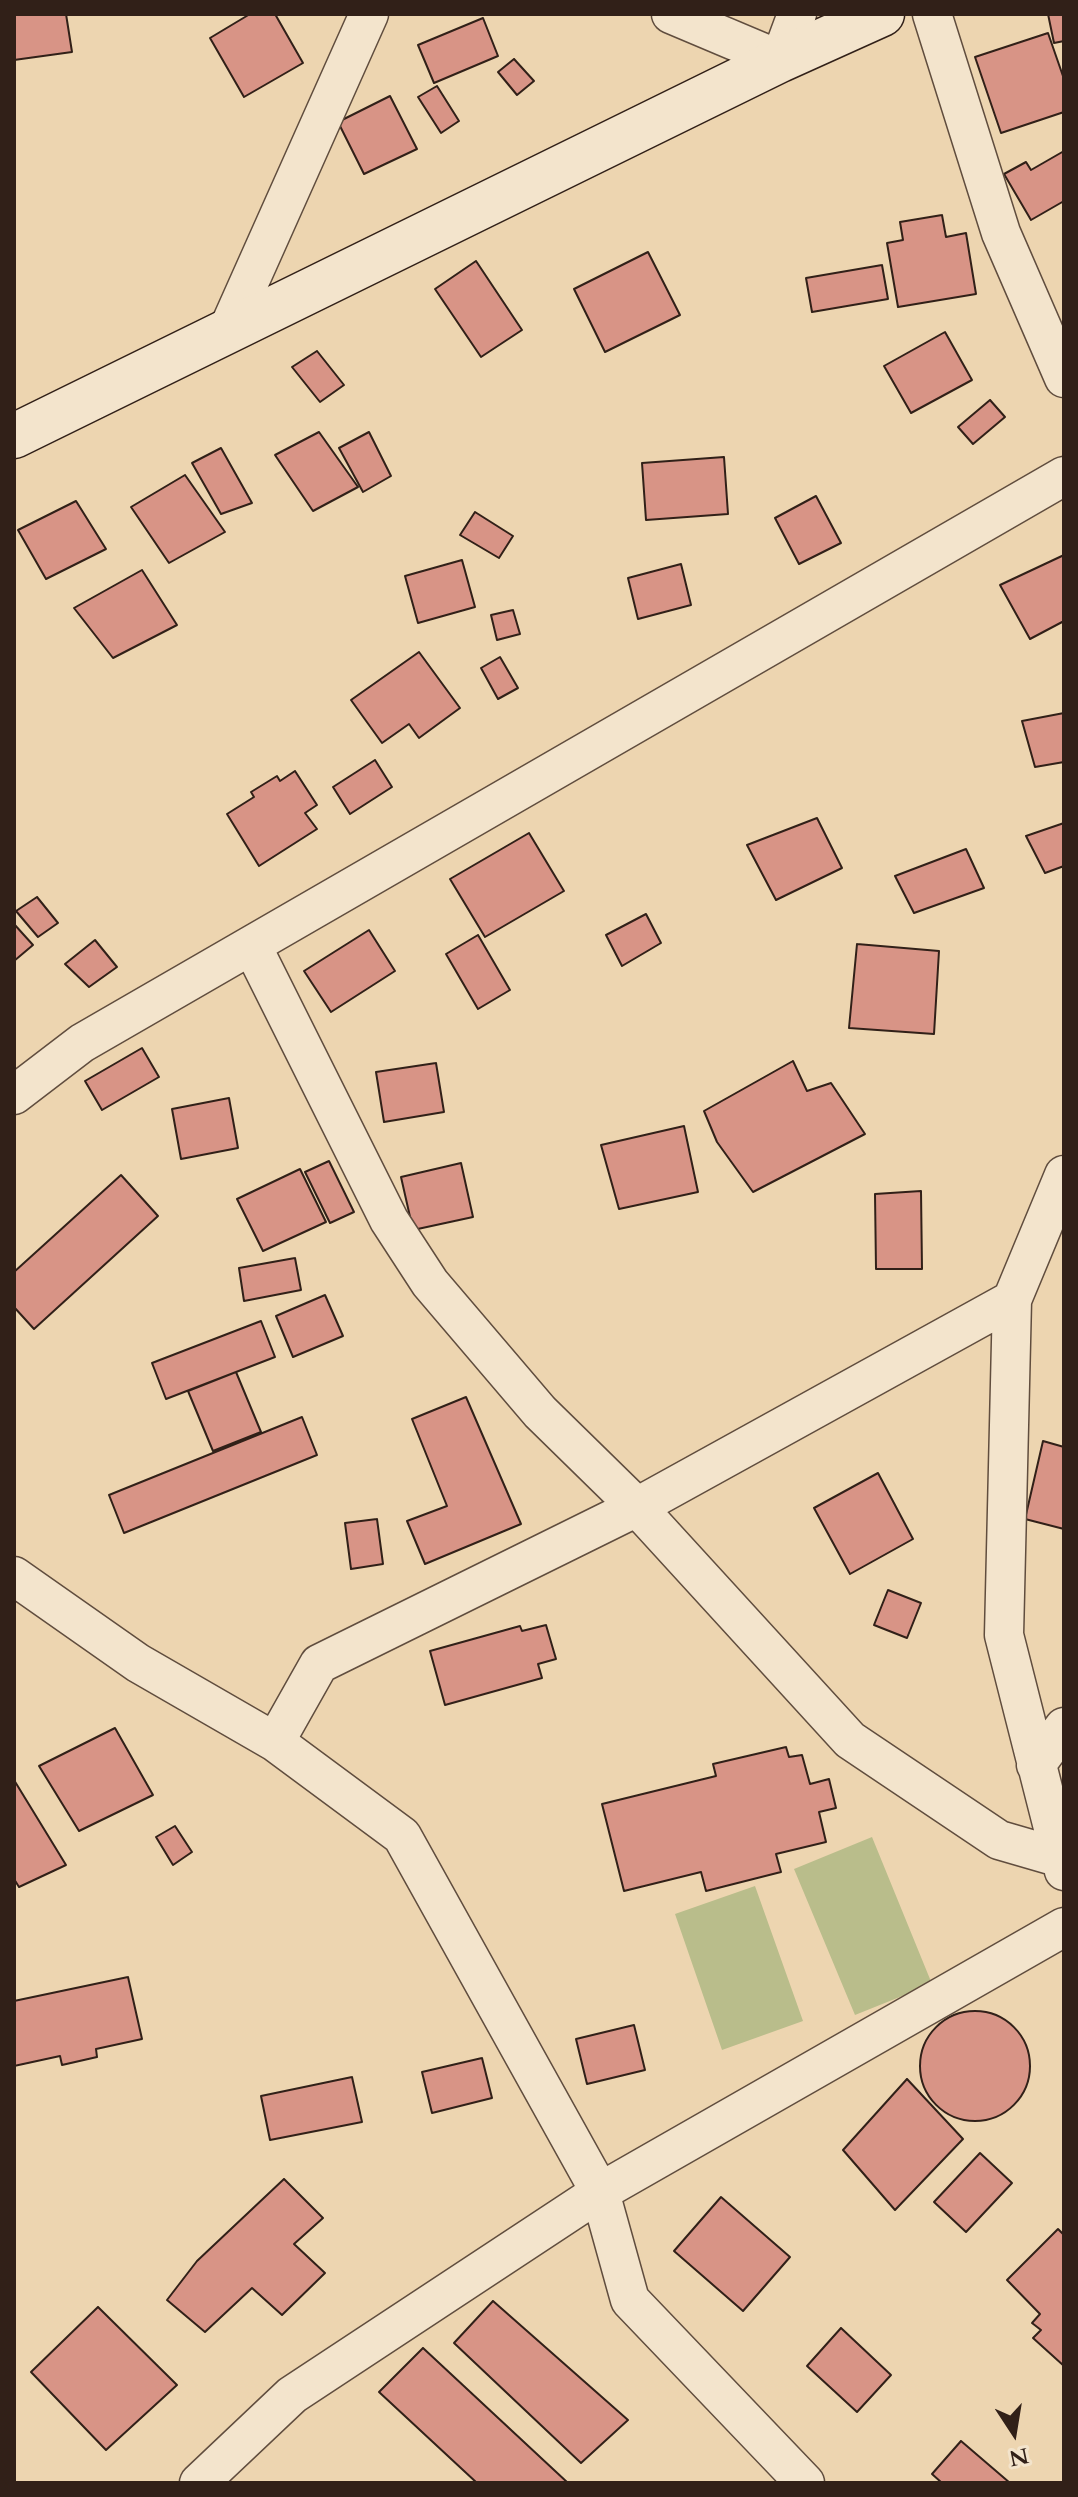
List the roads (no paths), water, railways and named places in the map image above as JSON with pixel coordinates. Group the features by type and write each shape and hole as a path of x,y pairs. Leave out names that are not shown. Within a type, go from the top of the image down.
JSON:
{"street":[{"path":"227,332 369,14"},
{"path":"671,14 780,60"},
{"path":"780,60 797,14"},
{"path":"14,436 780,60 882,14"},
{"path":"932,14 1001,233 1064,378"},
{"path":"14,1095 82,1043 1064,476"},
{"path":"252,946 389,1220 430,1283 540,1412 637,1507 850,1740 999,1840 1062,1864"},
{"path":"1062,1864 1004,1635 1012,1300 1064,1175"},
{"path":"275,1742 319,1664 637,1507 1012,1300"},
{"path":"14,1576 138,1663 275,1742 402,1836 600,2192 630,2300 805,2483"},
{"path":"1036,1765 1064,1727"},
{"path":"199,2483 292,2395 600,2192 1064,1927"}]}
